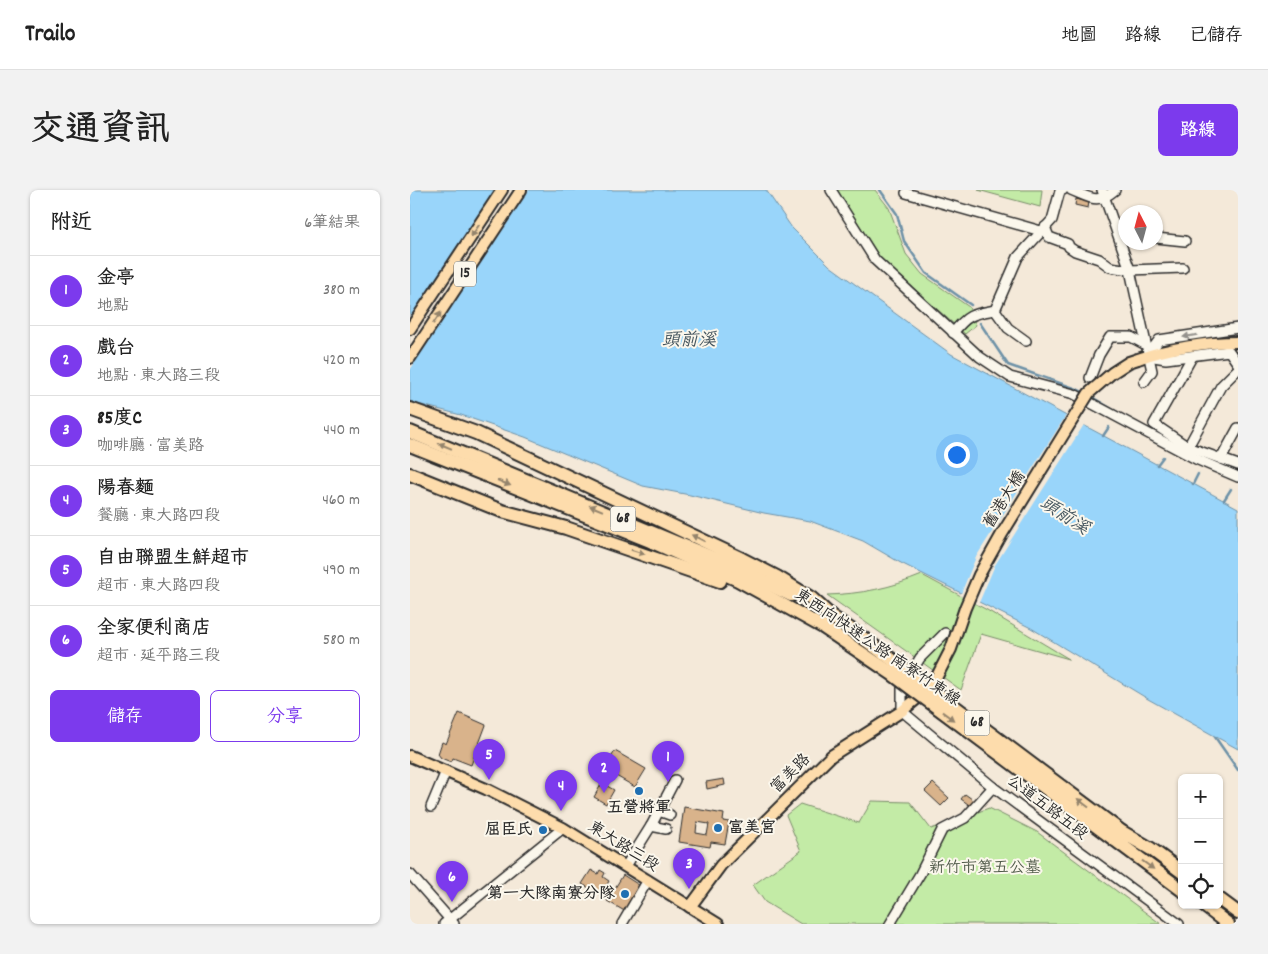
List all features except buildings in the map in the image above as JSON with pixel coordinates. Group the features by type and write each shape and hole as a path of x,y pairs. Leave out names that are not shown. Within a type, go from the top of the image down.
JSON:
{"highway":[{"path":"410,409 476,433 733,555 777,577 811,598 830,616"},
{"name":"東西向快速公路 南寮竹東線","path":"410,432 723,562 786,592 830,616 859,635 1119,836 1178,887"},
{"name":"東西向快速公路 南寮竹東線","path":"410,446 641,538 738,580 822,627 891,673 1119,836 1151,849 1178,869"},
{"path":"410,474 502,511 566,528 712,577 762,598 822,627"},
{"path":"1223,902 1238,913"},
{"path":"1208,909 1228,924"}],"main road":[{"name":"15","path":"410,329 502,190"},
{"name":"15","path":"410,358 521,190"},
{"name":"舊港大橋","path":"933,684 947,658 965,608 984,567 1002,534 1089,394 1112,373 1144,353 1238,342"},
{"name":"富美路","path":"690,907 721,865 831,756 902,711 933,684"},
{"name":"東大路三段","path":"410,756 486,789 564,828 718,924"}],"street":[{"path":"831,190 875,260 980,357 1010,377 1074,394 1196,459 1238,477"},
{"path":"995,310 1018,257 1052,220 1060,191 1063,190"},
{"path":"1071,190 1092,199 1115,190"},
{"path":"906,192 1043,229 1049,237 1068,244 1074,251 1099,259 1110,267 1130,270 1183,268"},
{"path":"1103,194 1118,227"},
{"path":"1163,239 1185,241"},
{"path":"1125,250 1144,353 1152,371 1144,382"},
{"path":"953,333 960,323 973,314 995,310"},
{"path":"995,310 1008,328 1026,341"},
{"path":"1144,353 1159,340 1238,328"},
{"path":"1090,378 1099,355 1110,336 1131,337 1144,353 1166,359 1229,351 1238,364"},
{"path":"1192,357 1154,424 1188,447 1238,465"},
{"path":"1188,447 1221,386 1238,369"},
{"path":"1221,459 1238,428"},
{"path":"902,711 902,688 920,658 945,633"},
{"name":"公道五路五段","path":"902,711 993,787 1179,924"},
{"path":"431,806 446,772"},
{"path":"626,866 651,826 674,780"},
{"path":"890,924 920,874 942,830 965,818 993,787"},
{"path":"644,804 670,814"},
{"path":"651,826 666,829"},
{"path":"410,874 449,922 564,828"},
{"path":"622,924 648,880"}],"green space":[{"path":"837,190 875,190 889,208 906,254 922,274 969,307 976,325 965,334 881,259"},
{"path":"978,190 1042,190 1040,207"},
{"path":"922,575 987,610 1069,659 981,634 961,690 827,595 875,589"},
{"name":"新竹市第五公墓","path":"872,801 910,802 931,829 989,808 1037,832 1161,924 801,924 765,902 753,885 801,851 786,815 800,804 859,823"}],"water":[{"name":"頭前溪","path":"410,190 766,190 792,228 830,266 951,354 1238,508 1238,749 1148,699 1031,628 899,562 863,541 810,521 764,513 643,486 525,437 461,415 410,402"}],"pier":[{"path":"496,190 529,190 410,370 410,320"},
{"path":"1067,414 1085,423 995,565 978,605 960,596 976,557"}],"waterway":[{"path":"880,190 897,214 904,241 926,273 971,305"},
{"path":"980,323 1008,365 1085,393"},
{"path":"1090,396 1124,416"},
{"path":"1103,436 1109,427"},
{"path":"1157,465 1163,457"},
{"path":"1193,484 1198,474"},
{"path":"1224,500 1231,489"},
{"path":"1215,737 1238,770"}],"place":[{"name":"自由聯盟生鮮超市","path":"489,780"},
{"name":"金亭","path":"668,782"},
{"name":"五營將軍","path":"639,791"},
{"name":"戲台","path":"604,793"},
{"name":"陽春麵","path":"561,811"},
{"name":"富美宮","path":"718,828"},
{"name":"屈臣氏","path":"543,830"},
{"name":"85度C","path":"689,889"},
{"name":"第一大隊南寮分隊","path":"625,894"},
{"name":"全家便利商店","path":"452,902"}]}
